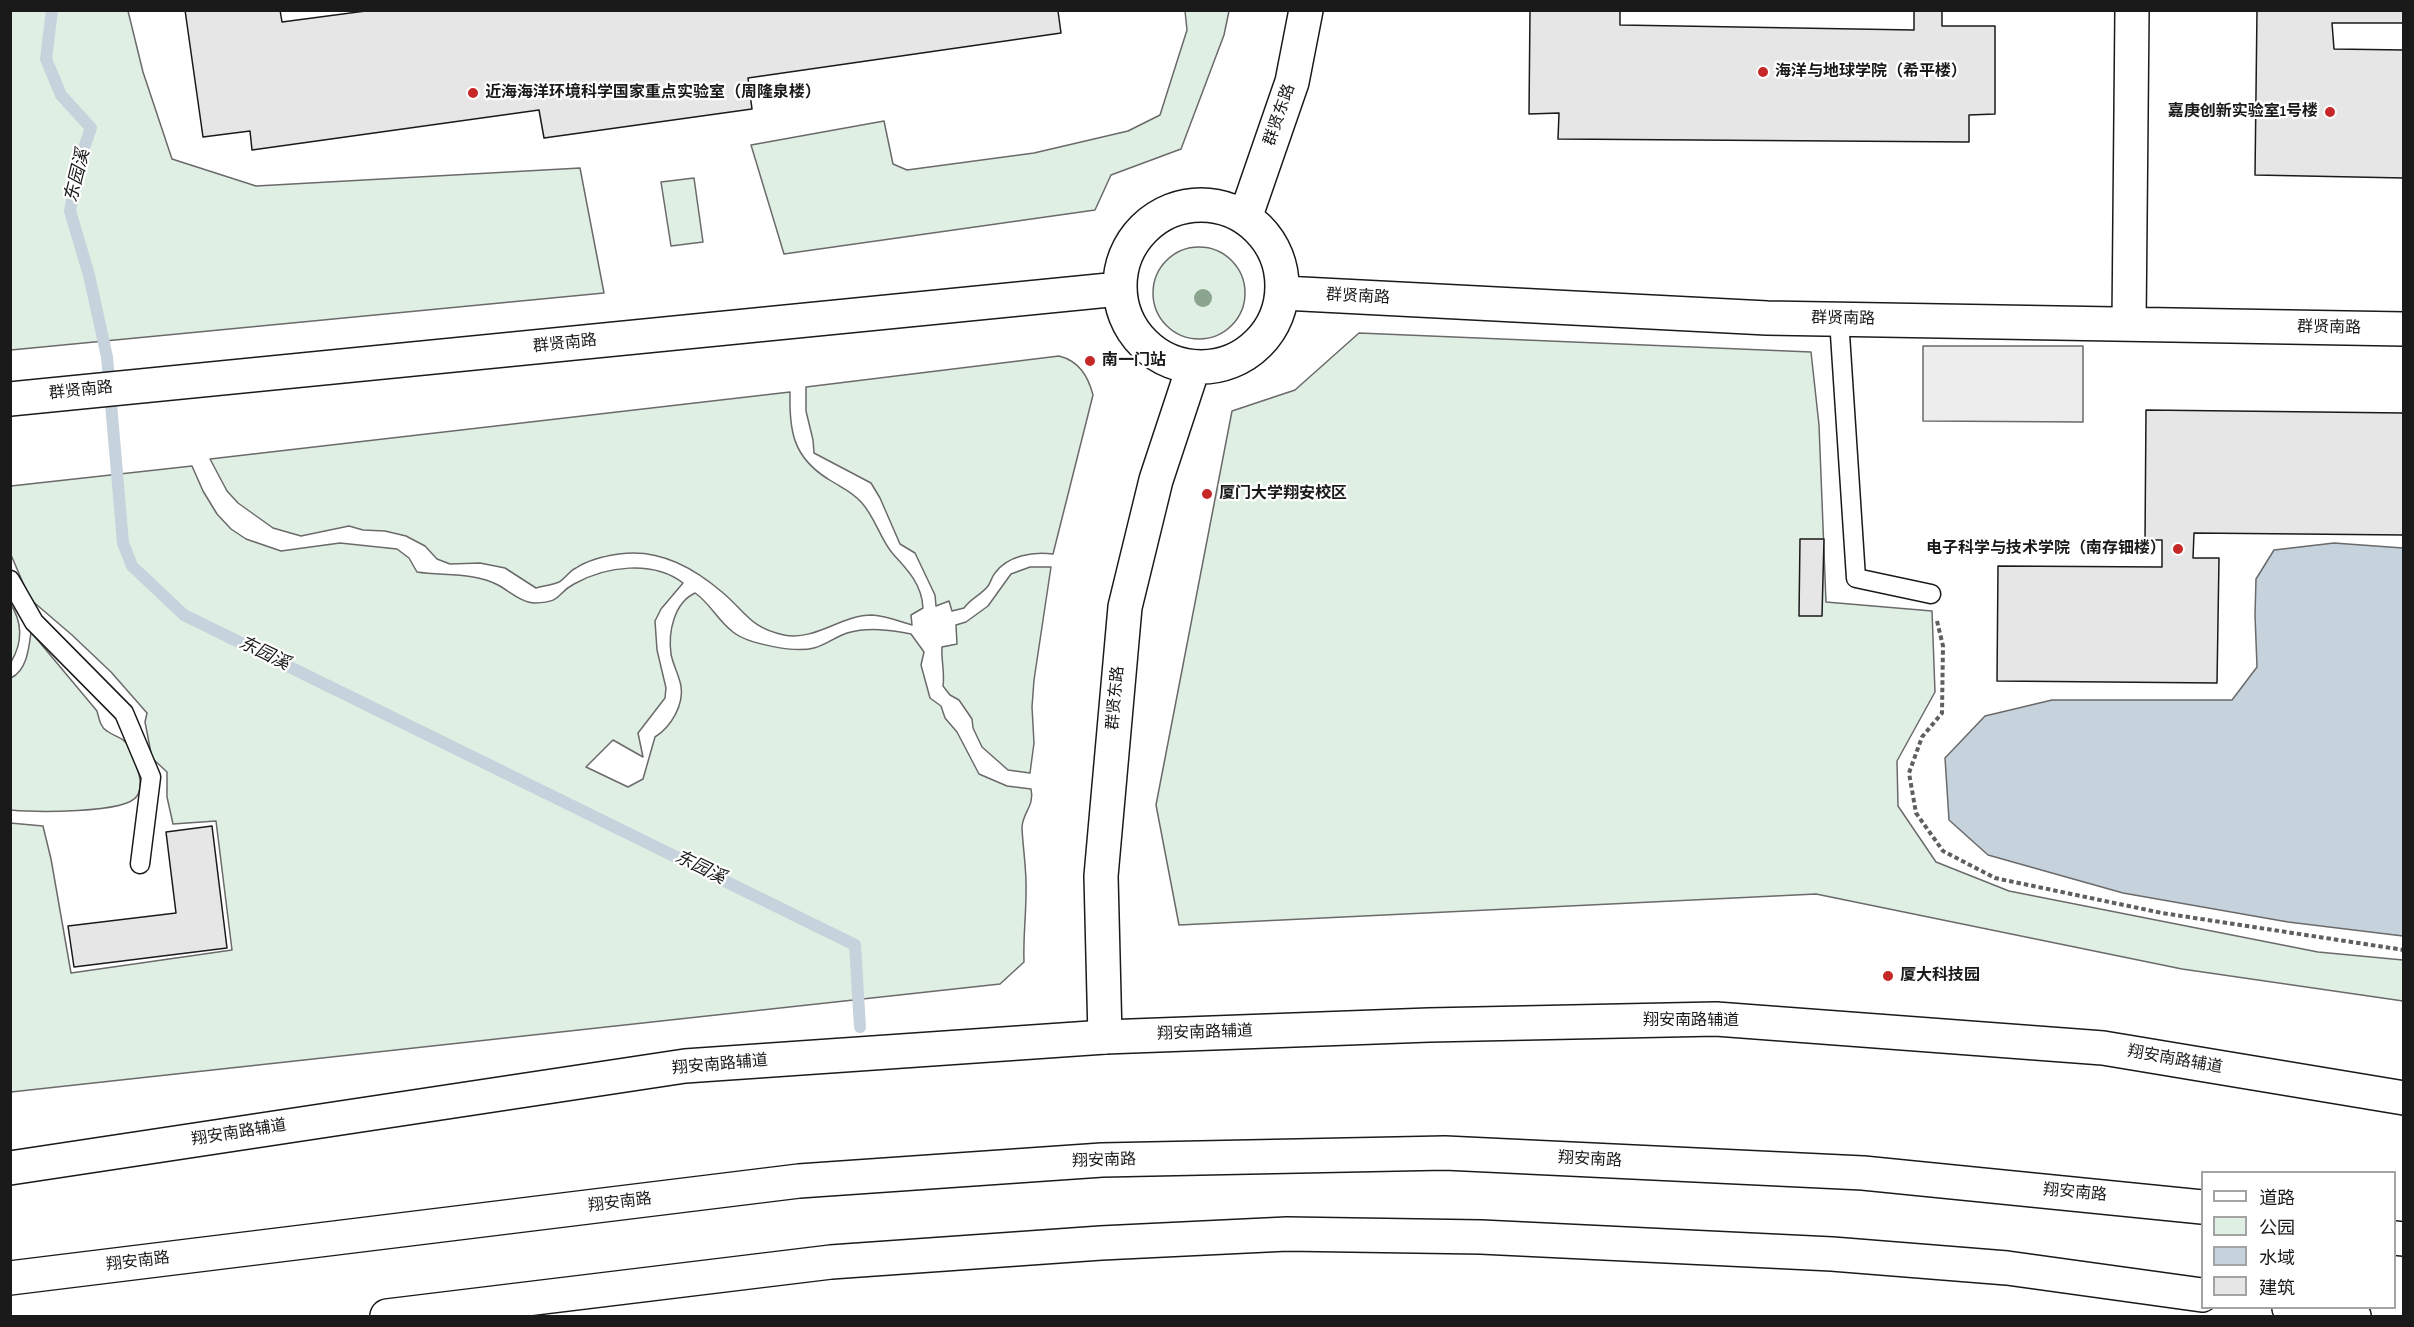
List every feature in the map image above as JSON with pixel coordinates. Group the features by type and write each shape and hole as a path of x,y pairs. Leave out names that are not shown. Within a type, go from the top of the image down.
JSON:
{"main road":[{"name":"群贤东路","path":"1245,218 1292,82 1306,10"},
{"path":"2130,324 2132,10"},
{"path":"1190,205 1219,207 1245,218 1266,236 1280,261 1283,293 1273,326 1259,345 1235,361 1193,368 1165,361 1142,344 1126,320 1119,289 1123,260 1140,231 1162,214 1190,205"},
{"name":"群贤南路","path":"10,399 1119,289"},
{"name":"群贤南路","path":"1283,293 1767,318 2403,329"},
{"name":"群贤东路","path":"1105,1037 1101,876 1125,607 1156,480 1193,368"},
{"name":"翔安南路辅道","path":"10,1168 685,1066 1105,1037 1429,1025 1716,1019 2103,1048 2403,1098"},
{"name":"翔安南路","path":"10,1278 799,1181 1102,1160 1445,1153 1863,1173 2201,1207"},
{"path":"387,1317 831,1262 1101,1243 1276,1235 1481,1237 1832,1254 2007,1268 2201,1295"},
{"path":"2296,1309 2354,1317"}],"lane":[{"path":"1839,319 1856,578 1931,594"},
{"path":"10,580 34,622 124,713 151,777 140,864"}],"path":[{"path":"1931,594 1943,646 1942,713 1922,737 1909,773 1916,813 1943,851 1995,878 2162,913 2403,950"}],"green space":[{"path":"11,10 128,11 143,72 172,159 256,186 580,168 604,293 11,350"},
{"path":"1185,11 1229,11 1224,35 1181,149 1111,175 1095,210 784,254 751,145 884,121 893,164 907,170 1034,153 1128,131 1160,115 1187,30"},
{"path":"694,178 703,242 671,246 661,182"},
{"path":"1190,247 1208,247 1225,254 1238,267 1245,284 1245,302 1238,319 1225,332 1208,339 1190,339 1173,332 1160,319 1153,302 1153,284 1160,267 1173,254"},
{"path":"1359,333 1811,352 1819,425 1826,602 1932,611 1935,692 1897,761 1898,806 1936,862 2009,891 2318,952 2403,960 2403,1001 2182,969 1816,894 1179,925 1156,805 1232,411 1295,390"},
{"path":"1059,356 1066,358 1082,370 1093,395 1053,554 1029,554 1006,562 994,574 985,589 964,608 952,611 949,601 936,606 935,595 915,553 900,544 871,483 814,453 806,411 806,387"},
{"path":"790,392 792,431 800,452 816,471 850,492 862,503 889,548 917,585 923,608 911,615 912,625 872,615 850,619 807,634 784,635 756,624 722,592 687,567 647,554 619,554 597,559 574,569 559,582 536,588 505,568 480,563 450,564 437,559 425,546 406,536 385,531 363,530 349,526 301,536 273,528 238,503 227,491 210,459"},
{"path":"192,466 217,514 231,529 246,539 281,551 340,543 397,549 409,558 417,572 479,578 498,585 525,601 535,603 551,601 574,584 600,573 629,568 658,571 683,583 661,609 655,621 657,650 666,688 665,698 638,733 643,757 613,740 586,767 628,787 643,779 655,737 671,721 678,708 681,686 671,654 672,628 677,611 695,593 733,632 749,640 772,646 795,649 814,648 847,633 863,630 887,630 911,634 924,652 921,665 930,698 941,706 945,718 957,732 979,774 1007,786 1031,789 1030,805 1022,828 1026,885 1024,962 1000,984 11,1092 10,823 43,826 71,973 232,950 216,821 173,824 167,797 167,772 152,758 145,722 147,713 111,672 30,599 11,555 11,486"},
{"path":"1030,567 1051,567 1034,680 1032,707 1034,743 1030,773 1008,770 982,747 973,728 972,719 959,700 950,695 943,686 942,647 957,644 956,625 966,622 988,606 1011,574"},
{"path":"10,603 20,632 18,647 11,662"},
{"path":"31,632 97,711 103,727 122,739 129,747 140,778 140,785 137,796 129,802 98,809 11,810 11,678 21,670 24,664"}],"shaded area":[{"path":"1923,346 2083,346 2083,422 1923,421"}],"water":[{"path":"2334,543 2403,548 2403,936 2288,922 2123,893 1988,855 1949,820 1945,758 1985,716 2052,700 2232,700 2257,667 2256,579 2274,550"}],"building":[{"name":"近海海洋环境科学国家重点实验室（周隆泉楼）","path":"185,10 280,10 282,22 373,10 1060,10 1058,11 1061,33 748,78 752,109 544,138 539,110 252,150 250,131 203,137"},
{"name":"海洋与地球学院（希平楼）","path":"1530,10 1620,10 1620,25 1914,30 1914,10 1942,10 1942,26 1995,26 1995,114 1969,115 1969,142 1558,139 1559,113 1529,114"},
{"name":"嘉庚创新实验室1号楼","path":"2257,10 2404,10 2404,23 2332,23 2334,49 2404,50 2404,178 2255,175"},
{"name":"电子科学与技术学院（南存钿楼）","path":"2146,410 2404,413 2404,535 2194,533 2193,558 2219,558 2217,683 1997,681 1998,566 2162,567 2162,540 2145,540"},
{"path":"1800,539 1824,539 1822,616 1799,616"},
{"path":"212,826 227,948 74,967 68,926 176,913 166,832"}],"waterway":[{"name":"东园溪","path":"52,10 46,59 61,95 91,128 79,162 70,211 89,275 107,357 123,543 132,566 184,615 855,945 860,1027"}],"place":[{"name":"海洋与地球学院（希平楼）","path":"1763,72"},
{"name":"近海海洋环境科学国家重点实验室（周隆泉楼）","path":"473,93"},
{"name":"嘉庚创新实验室1号楼","path":"2330,112"},
{"name":"南一门站","path":"1090,361"},
{"name":"厦门大学翔安校区","path":"1207,494"},
{"name":"电子科学与技术学院（南存钿楼）","path":"2178,549"},
{"name":"厦大科技园","path":"1888,976"}]}
